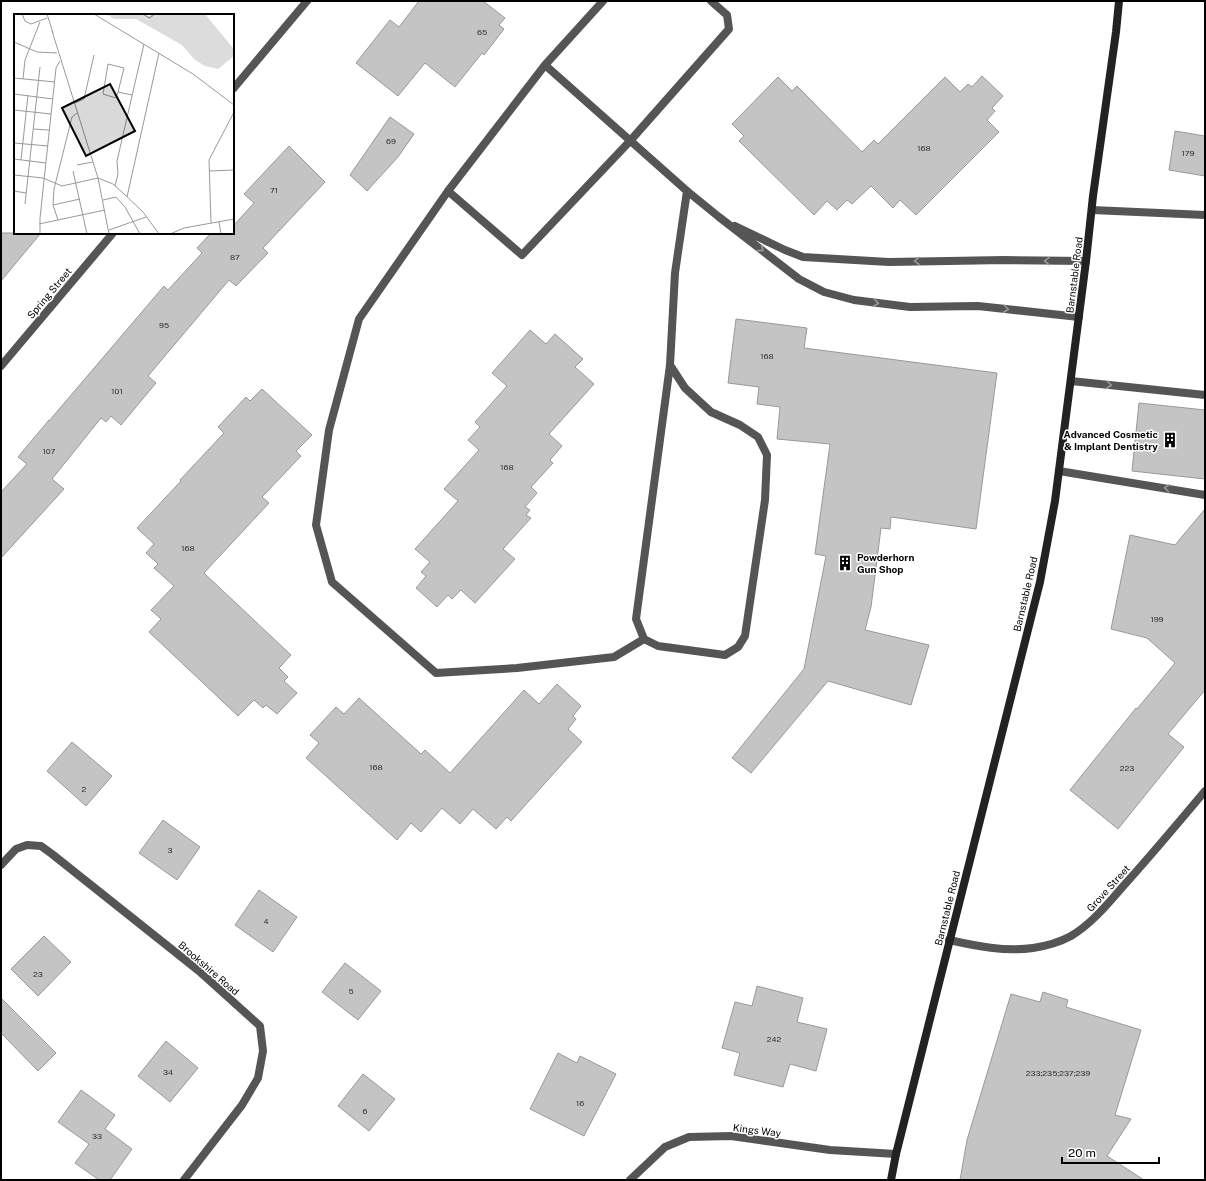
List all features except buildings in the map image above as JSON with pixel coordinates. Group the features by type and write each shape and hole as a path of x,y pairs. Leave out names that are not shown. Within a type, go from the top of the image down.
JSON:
{"main road":[{"name":"Barnstable Road","path":"891,1180 896,1154 949,940 1040,582 1055,501 1119,1"}],"street":[{"path":"234,89 307,1"},
{"path":"603,1 545,65 448,191 359,319 329,430 316,525 332,582 436,673 517,668 614,657 644,639"},
{"path":"448,191 522,255 630,141 728,29 727,15 710,1"},
{"path":"545,65 718,217 799,279 824,292 854,300 910,307 978,306 1079,316"},
{"path":"670,365 685,388 711,412 740,425 758,437 767,455 765,500 745,636 738,647 725,655 658,646 644,639 636,619 670,365 675,273 687,191"},
{"path":"1092,210 1205,215"},
{"path":"718,217 785,250 804,257 889,262 1004,260 1086,261"},
{"name":"Spring Street","path":"1,366 112,234"},
{"path":"1071,381 1205,395"},
{"path":"1059,471 1205,495"},
{"name":"Grove Street","path":"949,940 977,946 1013,949 1033,948 1052,944 1070,936 1095,918 1205,791"},
{"name":"Brookshire Road","path":"1,865 16,849 27,845 41,846 199,971 260,1026 262,1050 258,1078 242,1105 184,1180"},
{"name":"Kings Way","path":"630,1180 665,1147 689,1137 731,1136 830,1150 896,1154"}],"place":[{"name":"Advanced Cosmetic & Implant Dentistry","path":"1170,440"},
{"name":"Powderhorn Gun Shop","path":"845,563"}]}
